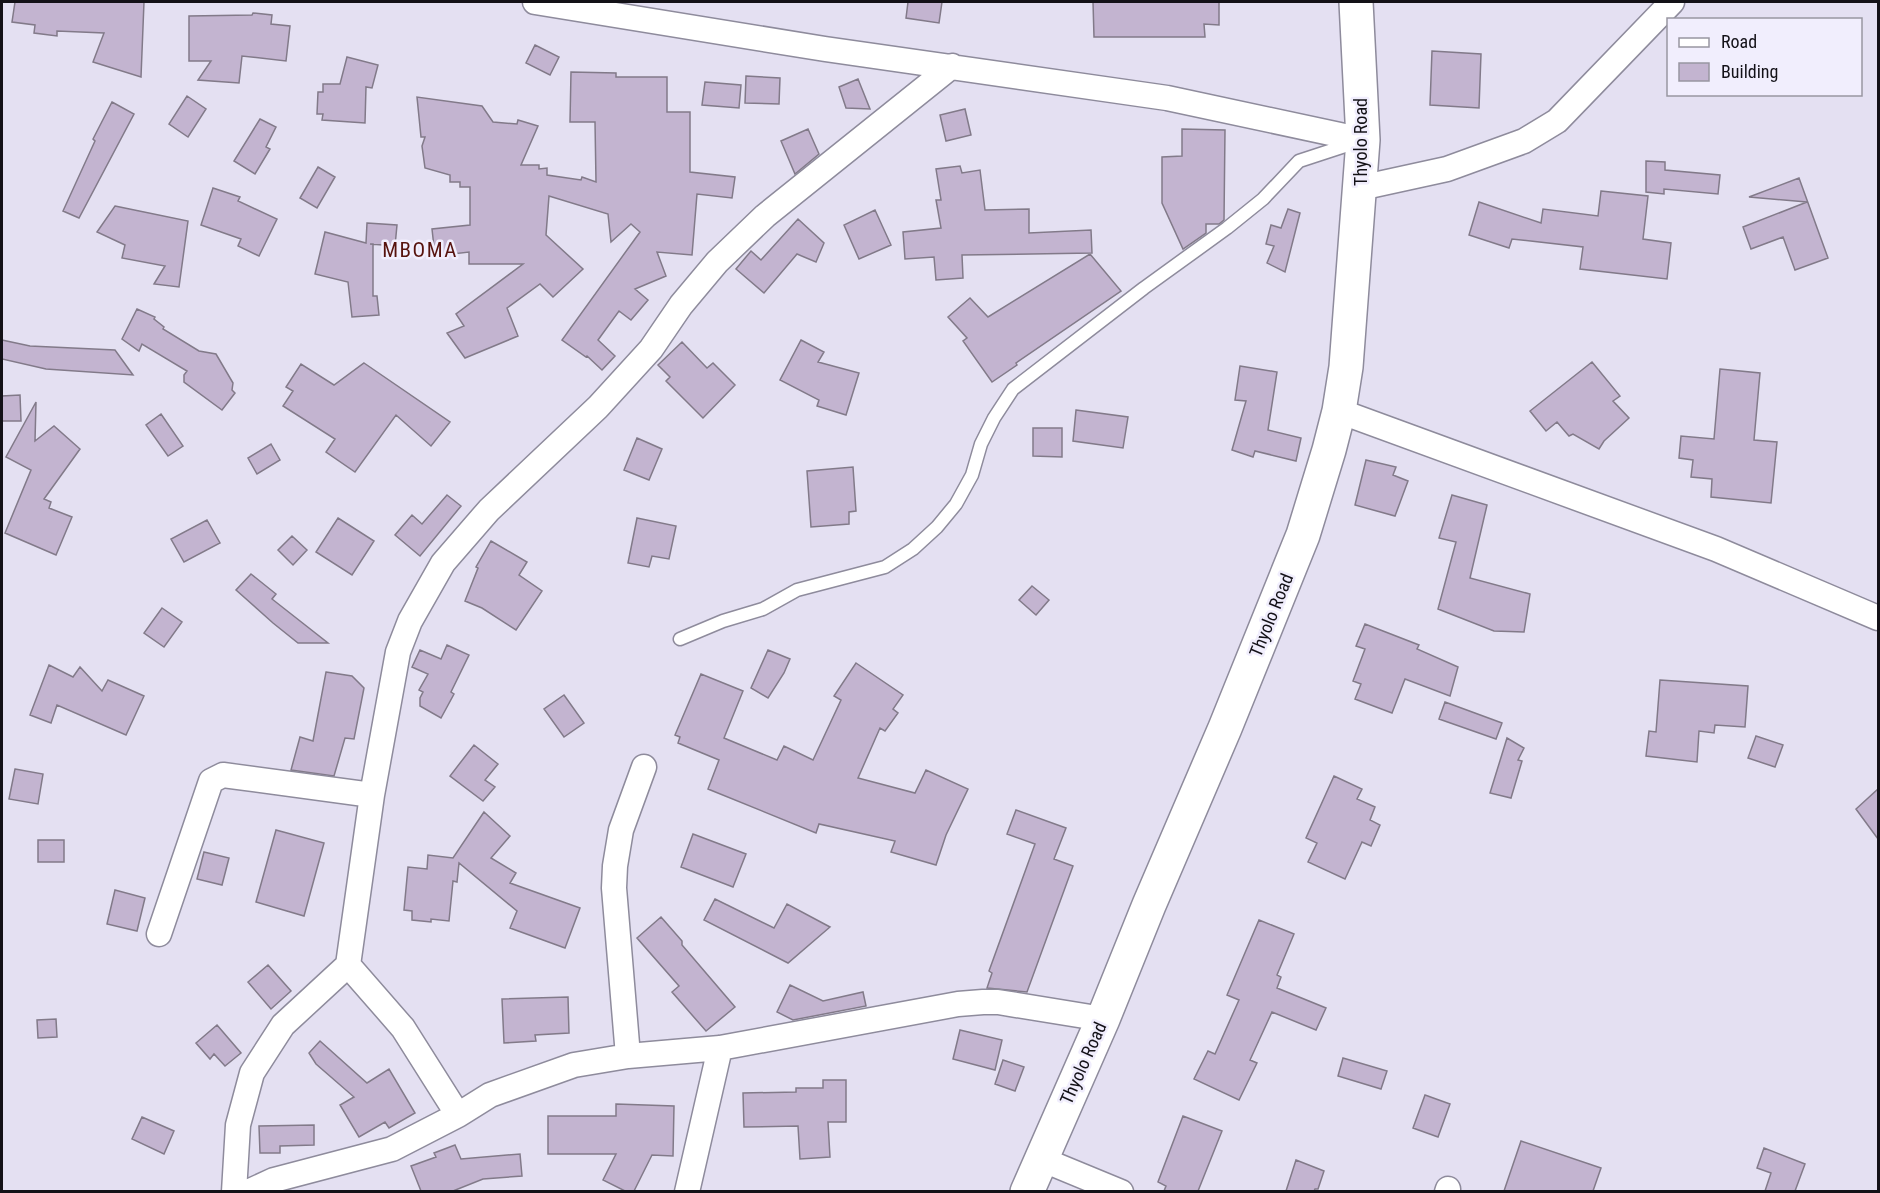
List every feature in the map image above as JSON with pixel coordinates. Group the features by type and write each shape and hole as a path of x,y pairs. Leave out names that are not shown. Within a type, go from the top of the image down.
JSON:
{"highway":[{"name":"Thyolo Road","path":"1027,1191 1103,1019 1303,536 1339,411 1346,367 1363,140 1356,2"}],"street":[{"path":"535,2 813,47 1167,98 1363,140"},
{"path":"1360,188 1447,169 1524,141 1557,121 1672,2"},
{"path":"234,1191 237,1125 252,1073 283,1025 348,965 372,795 398,652 410,621 442,563 489,510 598,406 651,349 681,305 717,262 765,216 952,66"},
{"path":"1339,411 1716,549 1878,618"},
{"path":"628,1056 614,888 615,866 621,830 644,767"},
{"path":"159,934 211,781 223,775 372,795"},
{"path":"348,965 403,1028 458,1115"},
{"path":"248,1191 274,1180 392,1149 458,1115 489,1095 574,1065 628,1056 720,1048 958,1004 983,1002 1103,1019"},
{"path":"687,1191 720,1048"},
{"path":"1041,1159 1121,1191"}],"lane":[{"path":"680,639 723,621 764,609 797,590 885,567 913,549 937,527 956,504 972,475 981,444 994,418 1013,389 1144,288 1227,228 1263,199 1299,161 1363,140"}],"building":[{"path":"15,2 144,2 141,77 93,62 104,33 57,31 57,36 34,33 35,25 12,22"},
{"path":"908,2 942,2 939,23 906,18"},
{"path":"1093,2 1219,2 1219,25 1204,24 1205,37 1094,37"},
{"path":"253,13 272,15 271,24 290,26 286,61 242,56 239,83 198,80 211,61 189,61 189,16 252,15"},
{"path":"535,45 559,57 550,75 526,63"},
{"path":"1432,51 1481,54 1479,108 1430,105"},
{"path":"347,57 378,65 372,88 366,87 365,123 322,120 323,114 317,114 318,92 323,92 323,84 340,84"},
{"path":"571,72 616,73 616,77 667,77 667,112 690,112 690,172 735,177 732,198 697,194 692,255 657,252 666,276 635,289 648,300 631,320 619,311 598,340 615,356 602,370 587,356 562,340 640,232 631,224 611,242 608,214 549,196 546,235 583,269 553,297 540,284 507,308 518,336 465,358 447,333 464,326 456,314 523,264 469,264 469,252 435,256 432,229 470,225 470,187 460,187 460,182 450,182 450,175 425,168 422,146 425,137 421,137 417,97 482,106 493,122 517,124 518,120 538,126 521,165 539,165 539,169 547,168 547,175 581,180 582,177 596,182 595,122 570,122"},
{"path":"746,76 780,78 779,104 745,103"},
{"path":"858,79 870,109 846,108 839,87"},
{"path":"705,82 741,85 739,108 702,105"},
{"path":"187,96 206,109 188,137 169,124"},
{"path":"112,102 134,114 79,218 63,211 95,141 93,139"},
{"path":"965,109 971,135 946,141 940,115"},
{"path":"260,119 276,127 266,147 270,149 255,174 234,161"},
{"path":"808,129 819,154 795,174 781,141"},
{"path":"1182,129 1225,130 1224,220 1219,224 1206,224 1206,233 1183,249 1162,203 1162,157 1182,156"},
{"path":"1646,161 1665,162 1665,170 1720,175 1718,194 1664,189 1664,194 1646,192"},
{"path":"960,166 962,173 980,170 985,210 1029,209 1029,233 1091,230 1092,253 962,255 963,278 936,280 934,257 905,259 903,232 941,228 936,200 941,200 936,169"},
{"path":"318,167 335,177 317,208 300,198"},
{"path":"1799,178 1828,258 1795,270 1783,237 1751,249 1743,227 1807,202 1749,197"},
{"path":"213,188 240,197 238,201 277,219 259,256 238,246 241,239 201,225"},
{"path":"1601,191 1648,196 1643,239 1671,243 1667,279 1580,269 1583,247 1512,239 1509,248 1469,235 1479,202 1541,223 1543,209 1598,216"},
{"path":"115,206 188,221 179,287 154,284 165,266 122,258 125,245 97,232"},
{"path":"1288,209 1300,213 1285,272 1267,263 1274,246 1266,244 1271,225 1281,228"},
{"path":"875,210 891,245 859,259 844,225"},
{"path":"798,219 824,243 816,262 797,254 764,293 736,269 751,251 761,260"},
{"path":"367,223 397,225 395,246 373,244 373,296 377,296 379,315 352,317 348,282 315,274 325,232 366,243"},
{"path":"1090,254 1121,291 992,382 963,341 967,338 948,317 970,298 988,317"},
{"path":"137,309 155,317 154,319 164,327 163,329 199,351 216,354 233,383 232,390 235,393 222,410 184,382 184,375 187,371 142,344 139,351 122,339"},
{"path":"2,340 30,346 115,350 133,375 46,369 2,359"},
{"path":"801,340 824,352 818,362 859,373 846,415 817,406 819,400 780,380"},
{"path":"682,342 707,368 713,363 735,385 703,418 666,381 670,377 658,365"},
{"path":"1592,362 1620,396 1613,401 1629,418 1604,441 1599,449 1573,434 1569,436 1557,422 1546,431 1530,411"},
{"path":"364,363 450,422 431,446 396,415 355,472 326,452 335,439 283,406 293,391 286,387 301,364 334,385"},
{"path":"1240,366 1277,372 1268,430 1301,438 1296,461 1255,451 1253,457 1232,450 1246,401 1235,400"},
{"path":"1720,369 1760,373 1754,440 1777,442 1771,503 1711,497 1712,479 1691,477 1693,460 1679,458 1681,436 1714,439"},
{"path":"20,395 21,421 2,421 2,396"},
{"path":"36,402 35,441 54,426 80,449 44,499 51,502 49,508 72,517 56,555 5,533 31,470 6,457"},
{"path":"1076,410 1128,417 1123,448 1073,441"},
{"path":"161,414 183,446 168,456 146,425"},
{"path":"1033,428 1062,428 1062,457 1033,456"},
{"path":"637,438 662,449 649,480 624,470"},
{"path":"271,444 280,460 257,474 248,458"},
{"path":"1366,460 1396,467 1393,475 1408,481 1395,516 1355,505"},
{"path":"853,467 856,511 849,512 849,524 811,527 807,471"},
{"path":"447,495 461,506 420,556 395,535 412,515 422,524"},
{"path":"1452,495 1487,505 1470,578 1530,594 1524,632 1494,631 1438,609 1456,542 1439,538"},
{"path":"338,518 374,541 352,575 316,552"},
{"path":"637,518 676,526 669,559 652,556 649,567 628,563"},
{"path":"207,520 220,543 184,562 171,539"},
{"path":"292,536 307,550 293,565 278,550"},
{"path":"491,541 527,562 519,575 542,591 516,630 482,608 465,601 478,568 476,567"},
{"path":"251,574 276,594 272,599 328,643 298,643 236,590"},
{"path":"1032,586 1049,600 1036,615 1019,600"},
{"path":"162,608 182,622 164,647 144,633"},
{"path":"1365,624 1419,645 1417,649 1458,667 1450,696 1405,679 1392,713 1355,699 1361,684 1353,681 1365,649 1356,646"},
{"path":"447,645 469,655 451,692 454,694 441,718 420,706 423,692 419,690 428,674 412,667 420,650 441,659"},
{"path":"768,650 790,659 768,698 751,688"},
{"path":"856,663 903,695 893,709 898,713 885,731 880,728 858,778 915,793 926,770 968,789 946,835 936,865 891,852 895,841 819,824 816,833 708,789 719,760 678,743 680,737 675,735 701,674 743,691 724,738 777,760 784,746 813,760 841,700 834,696"},
{"path":"49,665 73,677 80,667 102,691 108,680 144,696 126,735 57,705 51,723 30,715"},
{"path":"326,672 352,676 364,688 354,739 345,738 334,776 291,770 300,737 313,741"},
{"path":"1660,680 1748,686 1745,727 1715,725 1714,733 1699,731 1697,762 1646,756 1649,731 1656,732"},
{"path":"564,695 584,723 564,737 544,709"},
{"path":"1445,702 1502,723 1496,739 1439,719"},
{"path":"1756,736 1783,745 1775,767 1748,758"},
{"path":"1507,738 1524,748 1518,760 1522,761 1511,798 1490,793"},
{"path":"474,745 498,764 485,780 495,787 483,801 450,776"},
{"path":"15,769 43,774 38,804 9,799"},
{"path":"1334,776 1362,789 1357,799 1375,807 1370,820 1380,825 1371,846 1362,842 1345,879 1308,862 1317,843 1306,838"},
{"path":"1878,789 1878,839 1856,809"},
{"path":"1016,810 1066,828 1054,859 1073,866 1027,992 987,988 992,973 989,971 1035,844 1007,834"},
{"path":"484,812 510,836 491,858 516,873 510,883 580,908 565,948 510,928 517,911 459,863 457,882 453,881 449,921 412,920 412,911 404,910 408,867 427,869 428,855 453,858"},
{"path":"276,830 324,843 304,916 256,902"},
{"path":"693,834 746,854 733,887 681,867"},
{"path":"38,840 64,840 64,862 38,862"},
{"path":"204,852 229,858 222,885 197,879"},
{"path":"115,890 145,898 137,931 107,924"},
{"path":"715,899 774,928 787,904 830,927 788,963 704,920"},
{"path":"661,917 735,1007 706,1031 672,992 679,986 637,938"},
{"path":"1259,920 1294,934 1277,975 1281,977 1277,988 1326,1008 1316,1030 1272,1012 1250,1060 1257,1063 1239,1100 1194,1079 1208,1051 1215,1054 1239,1000 1227,995"},
{"path":"268,965 291,991 271,1009 248,982"},
{"path":"790,985 823,1001 863,992 866,1006 793,1020 777,1012"},
{"path":"568,997 569,1033 535,1035 536,1041 504,1043 502,999"},
{"path":"56,1019 57,1037 38,1038 37,1020"},
{"path":"217,1025 241,1053 225,1066 214,1054 210,1059 196,1043"},
{"path":"960,1030 1002,1040 995,1070 953,1059"},
{"path":"320,1041 367,1083 389,1069 415,1113 389,1128 385,1122 359,1137 340,1105 354,1097 316,1064 309,1053"},
{"path":"1343,1058 1387,1071 1381,1089 1338,1076"},
{"path":"1003,1060 1024,1067 1015,1091 995,1084"},
{"path":"823,1080 846,1080 846,1122 828,1122 830,1157 800,1159 798,1126 744,1127 743,1093 796,1092 796,1088 823,1088"},
{"path":"1425,1095 1450,1104 1438,1137 1413,1128"},
{"path":"616,1104 674,1106 673,1156 652,1155 634,1191 625,1191 603,1180 616,1154 548,1154 548,1116 616,1116"},
{"path":"1183,1116 1222,1131 1198,1191 1164,1191 1166,1186 1158,1182"},
{"path":"142,1117 174,1131 164,1154 132,1139"},
{"path":"314,1125 314,1145 280,1146 280,1153 260,1153 259,1126"},
{"path":"1521,1141 1601,1168 1593,1191 1504,1191"},
{"path":"455,1145 461,1159 520,1154 522,1176 483,1179 453,1191 421,1191 411,1166 436,1157 434,1153"},
{"path":"1764,1148 1805,1164 1795,1191 1765,1191 1771,1173 1757,1168"},
{"path":"1296,1160 1324,1171 1318,1189 1286,1191"}],"district":[{"name":"MBOMA","path":"420,250"}]}
